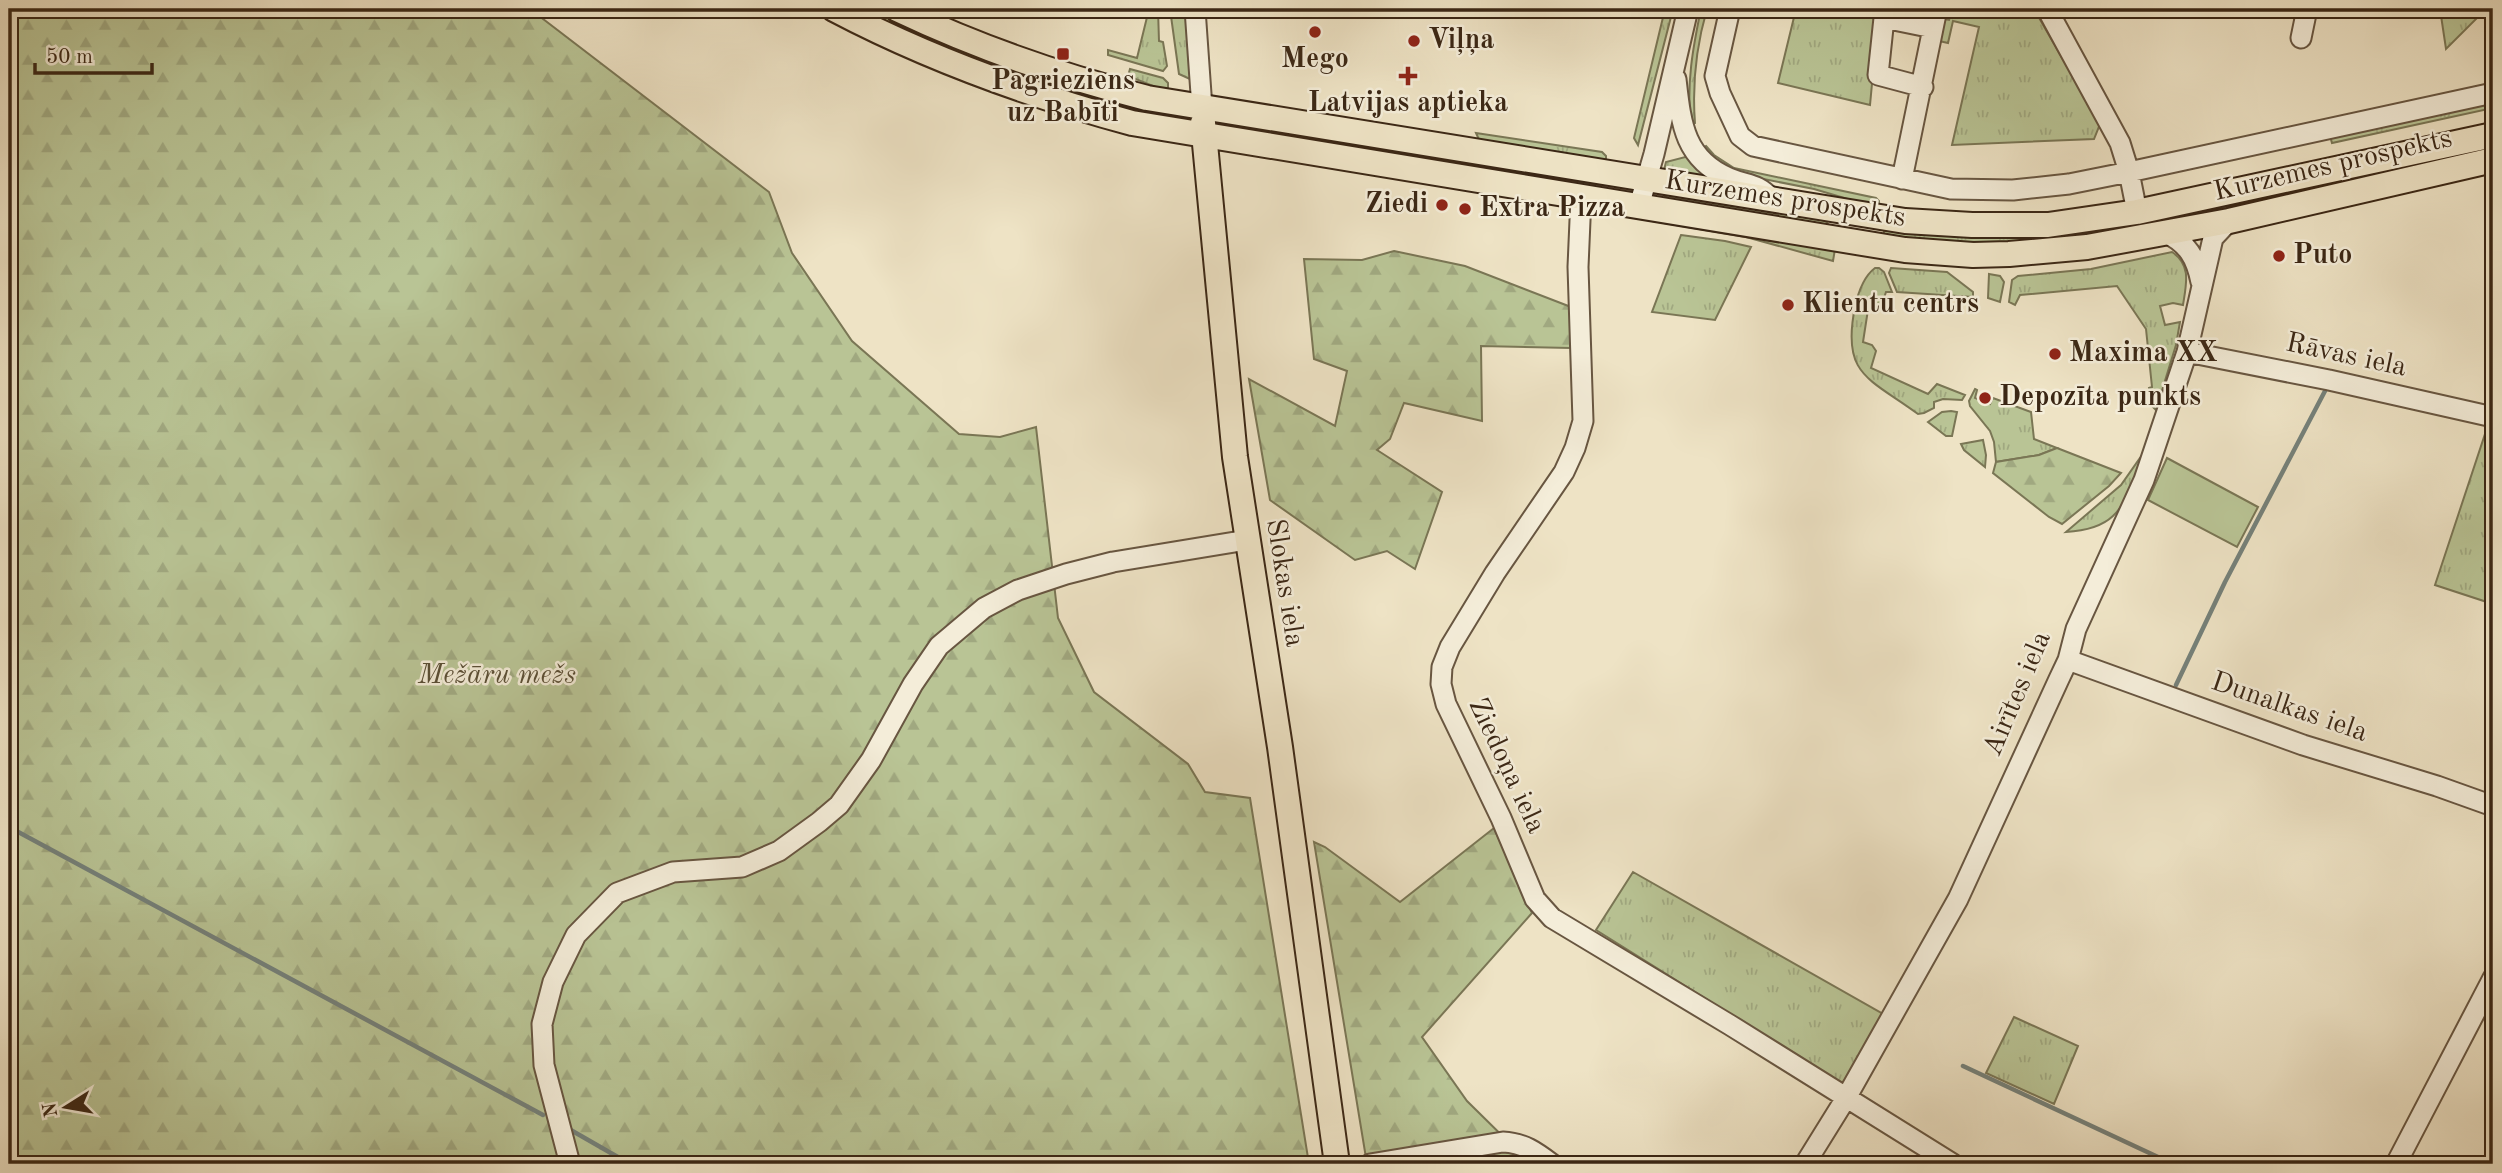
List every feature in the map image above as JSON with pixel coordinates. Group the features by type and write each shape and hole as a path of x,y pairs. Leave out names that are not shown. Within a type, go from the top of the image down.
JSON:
{"main road":[{"name":"Kurzemes prospekts","path":"834,9 920,51 1027,92 1132,123 1895,249 1973,255 2075,248 2229,221 2493,160"},
{"name":"Kurzemes prospekts","path":"897,9 964,39 1057,73 1146,98 1905,221 1972,225 2048,225 2137,212 2493,135"},
{"name":"Slokas iela","path":"1202,108 1235,457 1280,747 1337,1164"}],"street":[{"name":"Slokas iela","path":"1195,9 1202,108"},
{"path":"1639,206 1688,9"},
{"path":"1730,9 1715,76 1740,136 1753,146 1768,150 1951,188 2013,190 2069,184 2493,93"},
{"path":"2047,9 2120,143 2137,212"},
{"path":"2301,38 2307,9"},
{"path":"1902,179 1923,86 1935,18 1885,13 1878,75 1923,86"},
{"path":"1674,64 1682,128 1692,148 1703,162 1717,173 1733,180 1751,183 1764,190 1772,199"},
{"name":"Ziedoņa iela","path":"1581,197 1578,267 1583,421 1564,472 1495,573 1450,648 1442,667 1441,684 1446,704 1502,818 1535,899 1552,918 1953,1164"},
{"path":"2202,286 2213,238 2229,221"},
{"name":"Airītes iela","path":"1805,1164 1846,1098 1958,899 2068,660 2076,629 2144,480 2187,352 2202,286 2192,253 2175,237 2164,232"},
{"name":"Rāvas iela","path":"2187,352 2329,380 2493,417"},
{"path":"570,1164 544,1065 542,1024 553,982 576,935 617,892 673,872 741,867 779,851 819,822 839,805 871,760 913,684 939,646 984,608 1018,590 1090,568 1247,540"},
{"name":"Dunalkas iela","path":"2068,660 2303,745 2493,806"},
{"path":"2396,1164 2493,978"},
{"path":"1370,1164 1503,1142 1531,1148 1552,1164"}],"green space":[{"name":"Mežāru mežs","path":"9,9 530,9 769,192 792,253 852,341 959,434 1000,437 1036,427 1058,618 1094,692 1188,764 1205,792 1250,798 1309,1164 9,1164"},
{"path":"854,9 877,9 926,32 1167,109 1165,120 1006,75"},
{"path":"1149,9 1158,9 1159,41 1163,42 1167,66 1163,71 1108,55 1108,50 1137,58"},
{"path":"1170,9 1188,9 1194,76 1190,79 1179,74"},
{"path":"1665,9 1673,9 1638,145 1634,138"},
{"path":"1701,9 1707,9 1696,66 1695,123 1691,124 1690,80"},
{"path":"1796,9 1879,9 1870,105 1778,83"},
{"path":"1946,9 2034,9 2100,124 2094,139 1952,145 1979,27 1953,21 1948,43 1939,41 1944,19 1950,20 1944,18"},
{"path":"2440,9 2486,9 2446,49"},
{"path":"1130,69 1163,78 1168,83 1168,92 1128,76"},
{"path":"2493,101 2493,108 2332,143 2330,136"},
{"path":"1239,121 1605,179 1604,185 1237,133"},
{"path":"1476,133 1602,152 1606,156 1606,163 1481,144"},
{"path":"2493,144 2493,151 2080,239 2006,245 1883,237 1885,227 1939,234"},
{"path":"1706,146 1714,155 1734,168 1876,198 1879,201 1878,208 1814,189 1728,172 1701,149"},
{"path":"1689,156 1708,175 1707,179 1664,170 1666,162"},
{"path":"1658,190 1825,220 1830,227 1668,199"},
{"path":"1608,212 1835,249 1833,261 1746,237"},
{"path":"1681,235 1751,247 1715,320 1652,312"},
{"path":"1394,251 1465,266 1571,307 1570,348 1481,346 1482,421 1404,403 1390,439 1377,450 1442,492 1415,569 1387,551 1355,560 1270,500 1249,379 1335,426 1347,371 1314,359 1304,259 1362,260"},
{"path":"2172,252 2183,263 2186,283 2183,305 2173,303 2160,306 2165,325 2180,322 2176,345 2156,410 2151,405 2149,388 2152,387 2146,329 2117,286 2020,295 2015,305 2009,302 2012,280 2018,276 2091,269"},
{"path":"1875,268 1884,272 1892,292 1886,292 1882,304 1869,303 1863,342 1872,345 1876,351 1871,368 1928,394 1937,384 1965,395 1962,400 1943,399 1934,402 1934,408 1918,414 1863,372 1852,347 1852,330 1859,291"},
{"path":"1891,268 1947,272 1973,292 1973,297 1897,292 1889,273"},
{"path":"1989,274 2000,276 2004,282 2000,302 1988,298"},
{"path":"1975,389 1975,398 1990,404 1993,398 2031,412 2034,439 2057,448 2039,455 1996,462 1990,431 1970,406 1969,401"},
{"path":"1942,412 1957,412 1952,436 1946,436 1928,422"},
{"path":"2486,431 2493,433 2493,604 2435,585"},
{"path":"1983,440 1985,467 1964,450 1961,444"},
{"path":"2057,448 2121,473 2062,524 1993,473 1996,462 2039,455"},
{"path":"2140,458 2144,459 2118,511 2098,526 2066,532 2121,485"},
{"path":"2167,458 2258,507 2237,547 2148,500"},
{"path":"1494,828 1532,913 1422,1037 1467,1101 1531,1164 1367,1164 1314,842 1325,847 1400,902"},
{"path":"1633,872 1883,1014 1845,1086 1596,930"},
{"path":"2014,1017 2078,1046 2054,1104 1986,1073"}],"waterway":[{"path":"2176,685 2225,582 2325,391"},
{"path":"9,827 543,1115"},
{"path":"1963,1066 2173,1164"},
{"path":"569,1129 630,1164"}],"place":[{"name":"Mego","path":"1315,32"},
{"name":"Viļņa","path":"1414,41"},
{"name":"Pagrieziens uz Babīti","path":"1063,54"},
{"name":"Latvijas aptieka","path":"1408,76"},
{"name":"Ziedi","path":"1442,205"},
{"name":"Extra Pizza","path":"1465,209"},
{"name":"Puto","path":"2279,256"},
{"name":"Klientu centrs","path":"1788,305"},
{"name":"Maxima XX","path":"2055,354"},
{"name":"Depozīta punkts","path":"1985,398"}]}
